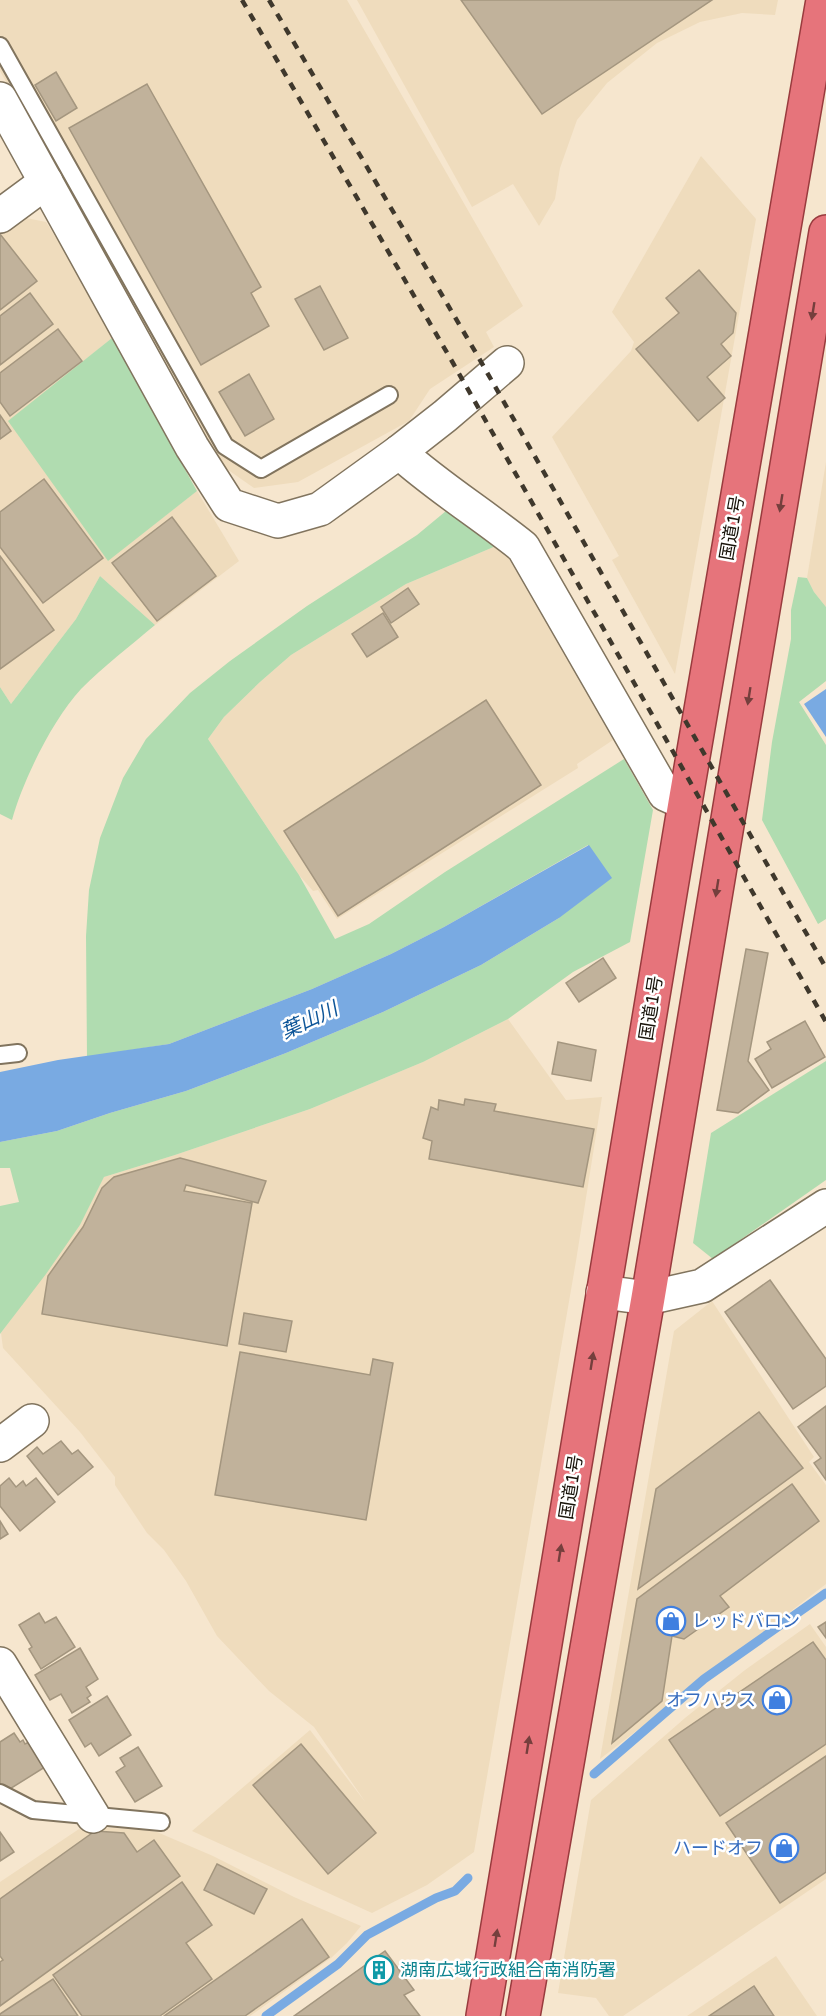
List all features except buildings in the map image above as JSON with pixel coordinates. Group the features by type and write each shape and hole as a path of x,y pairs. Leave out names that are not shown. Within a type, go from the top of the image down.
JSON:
{"highway":[{"name":"国道1号","path":"483,2016 684,803 824,0"},
{"path":"523,2016 648,1298 826,232"}],"street":[{"path":"0,99 192,447 229,505 278,521 320,509 446,416 507,363"},
{"path":"0,216 46,182"},
{"path":"399,452 425,475 523,547 665,794 684,803"},
{"path":"603,1292 648,1298 702,1286 826,1206"},
{"path":"0,1445 32,1420"},
{"path":"0,1664 93,1816"}],"lane":[{"path":"0,46 225,446 261,469 389,395"},
{"path":"0,1055 18,1053"},
{"path":"0,1792 33,1810 161,1822"}],"shaded area":[{"path":"0,0 347,0 523,306 486,332 494,347 430,389 409,421 298,482 254,488 221,465 0,71"},
{"path":"357,0 778,0 775,15 742,13 700,22 657,43 607,83 577,120 560,168 555,199 539,226 513,184 472,207"},
{"path":"701,156 756,219 675,674 612,560 619,556 552,437 631,351 634,342 612,312"},
{"path":"21,217 46,222 70,260 112,338 9,421 108,560 197,491 239,561 155,625 100,576 76,619 11,704 0,687 0,233"},
{"path":"826,462 826,607 814,592 807,578"},
{"path":"496,546 505,552 613,740 577,764 578,768 337,919 318,890 313,891 299,875 208,739 224,717 291,655 406,584"},
{"path":"508,1019 566,1100 602,1097 474,1852 427,1885 372,1913 192,1831 310,1730 366,1803 314,1727 269,1691 217,1636 186,1581 164,1550 147,1533 115,1485 115,1477 80,1432 3,1348 1,1333 80,1225 104,1177 310,1109 423,1062"},
{"path":"712,1301 814,1457 809,1462 826,1485 826,1584 600,1759 674,1331"},
{"path":"810,1624 826,1647 826,1879 623,2016 609,2016 596,1998 558,1993 591,1800 685,1718 745,1670"},
{"path":"82,1827 157,1832 361,1926 331,1958 250,2016 0,2016 0,1882"},
{"path":"776,1956 817,2016 687,2016"}],"green space":[{"path":"112,338 197,491 108,561 8,421"},
{"path":"446,511 496,546 406,584 291,655 224,717 208,739 299,875 335,939 369,924 445,872 624,759 653,810 630,942 573,972 508,1019 423,1062 310,1109 104,1177 80,1225 0,1334 0,1206 19,1202 10,1168 0,1168 0,1142 57,1131 186,1091 286,1053 383,1012 481,965 559,918 588,845 444,927 391,954 312,989 169,1044 87,1057 86,936 89,890 100,838 123,778 146,739 190,693 230,661 307,606 417,535"},
{"path":"100,576 155,625 99,672 70,702 40,751 23,787 12,820 0,814 0,687 11,704 76,619"},
{"path":"798,577 807,578 814,592 826,607 826,681 799,702 826,745 826,919 818,924 762,820 772,742 791,639 791,610"},
{"path":"826,1061 826,1180 713,1259 693,1243 711,1133"}],"water":[{"path":"826,689 826,737 804,704"},
{"name":"葉山川","path":"589,845 612,878 559,918 481,965 383,1012 286,1053 186,1091 57,1131 0,1142 0,1072 58,1060 169,1044 312,989 391,954 444,927"}],"waterway":[{"path":"594,1774 704,1679 826,1593"},
{"path":"266,2016 338,1964 367,1935 436,1898 455,1891 468,1878"}],"railway":[{"path":"242,0 453,363 826,1022"},
{"path":"269,0 476,353 826,968"}],"place":[{"name":"レッドバロン","path":"671,1621"},
{"name":"オフハウス","path":"777,1700"},
{"name":"ハードオフ","path":"784,1848"},
{"name":"湖南広域行政組合南消防署","path":"379,1970"}]}
